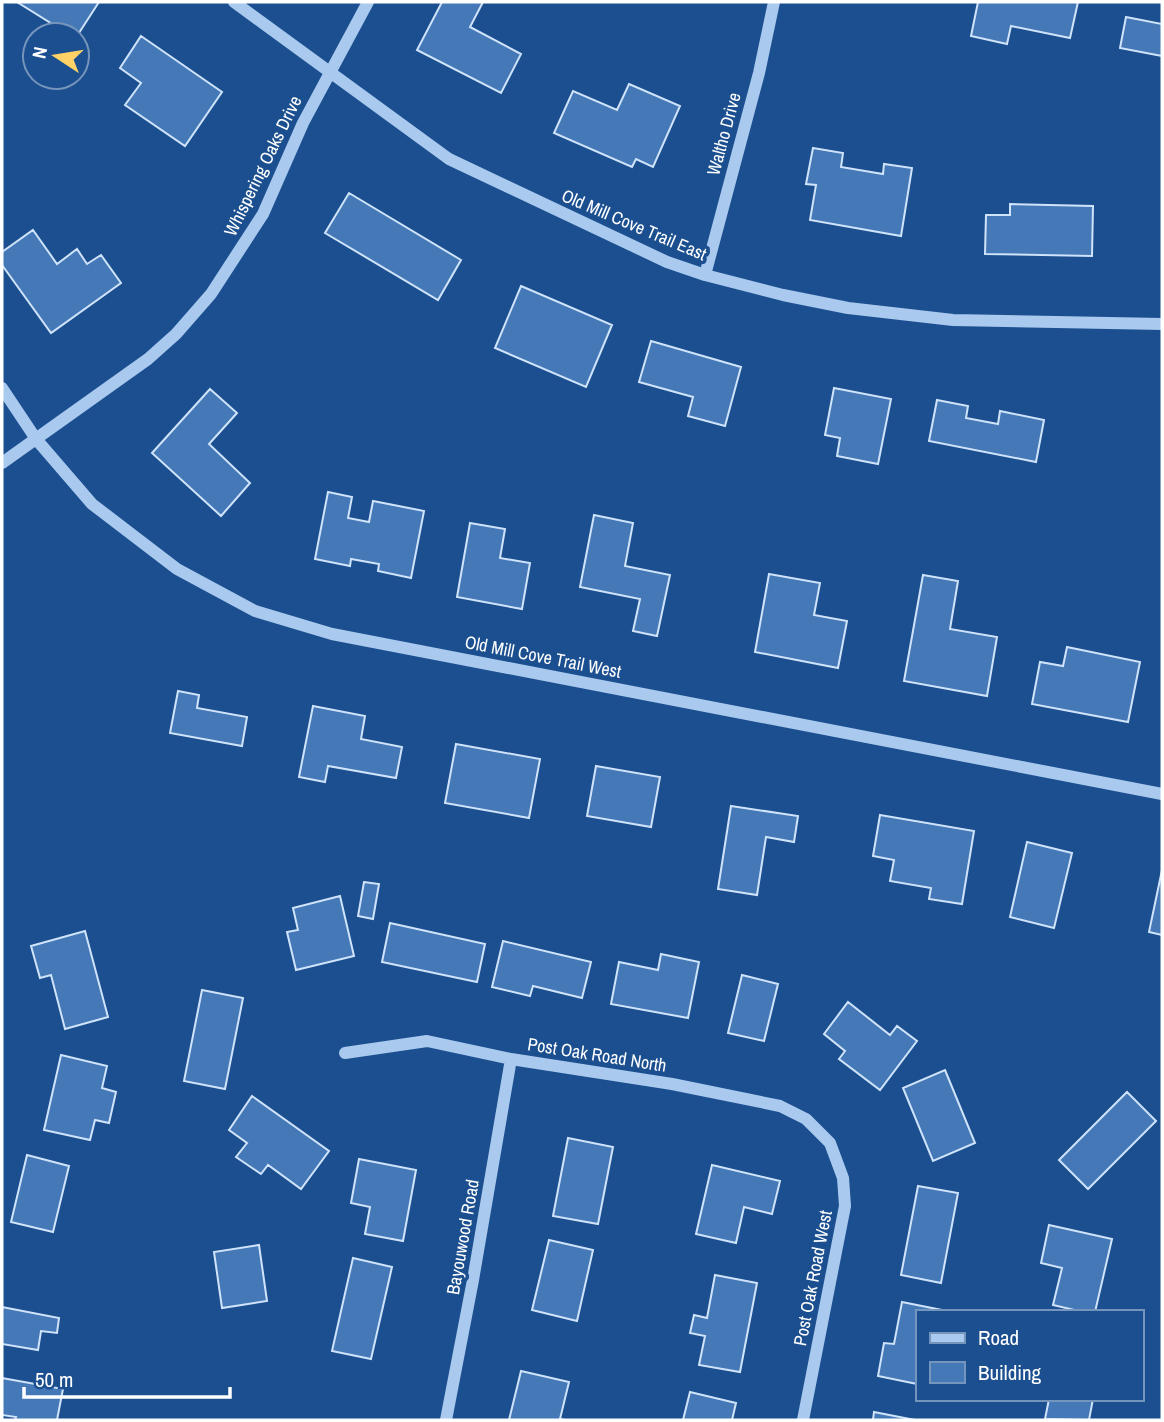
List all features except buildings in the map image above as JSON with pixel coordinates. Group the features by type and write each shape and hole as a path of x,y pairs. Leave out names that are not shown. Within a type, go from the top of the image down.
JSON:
{"street":[{"name":"Old Mill Cove Trail East","path":"234,2 449,159 667,262 705,275 783,295 848,308 953,320 1162,324"},
{"name":"Whispering Oaks Drive","path":"2,463 148,359 176,334 211,294 263,214 303,123 368,2"},
{"name":"Waltho Drive","path":"705,275 759,73 774,2"},
{"name":"Old Mill Cove Trail West","path":"2,388 36,439 92,504 177,569 255,611 332,634 1162,794"},
{"name":"Post Oak Road North","path":"345,1053 428,1041 511,1059 672,1084 780,1106 806,1119 830,1143"},
{"name":"Bayouwood Road","path":"446,1420 474,1280 511,1059"},
{"name":"Post Oak Road West","path":"803,1420 845,1206 843,1178 830,1143"}]}
